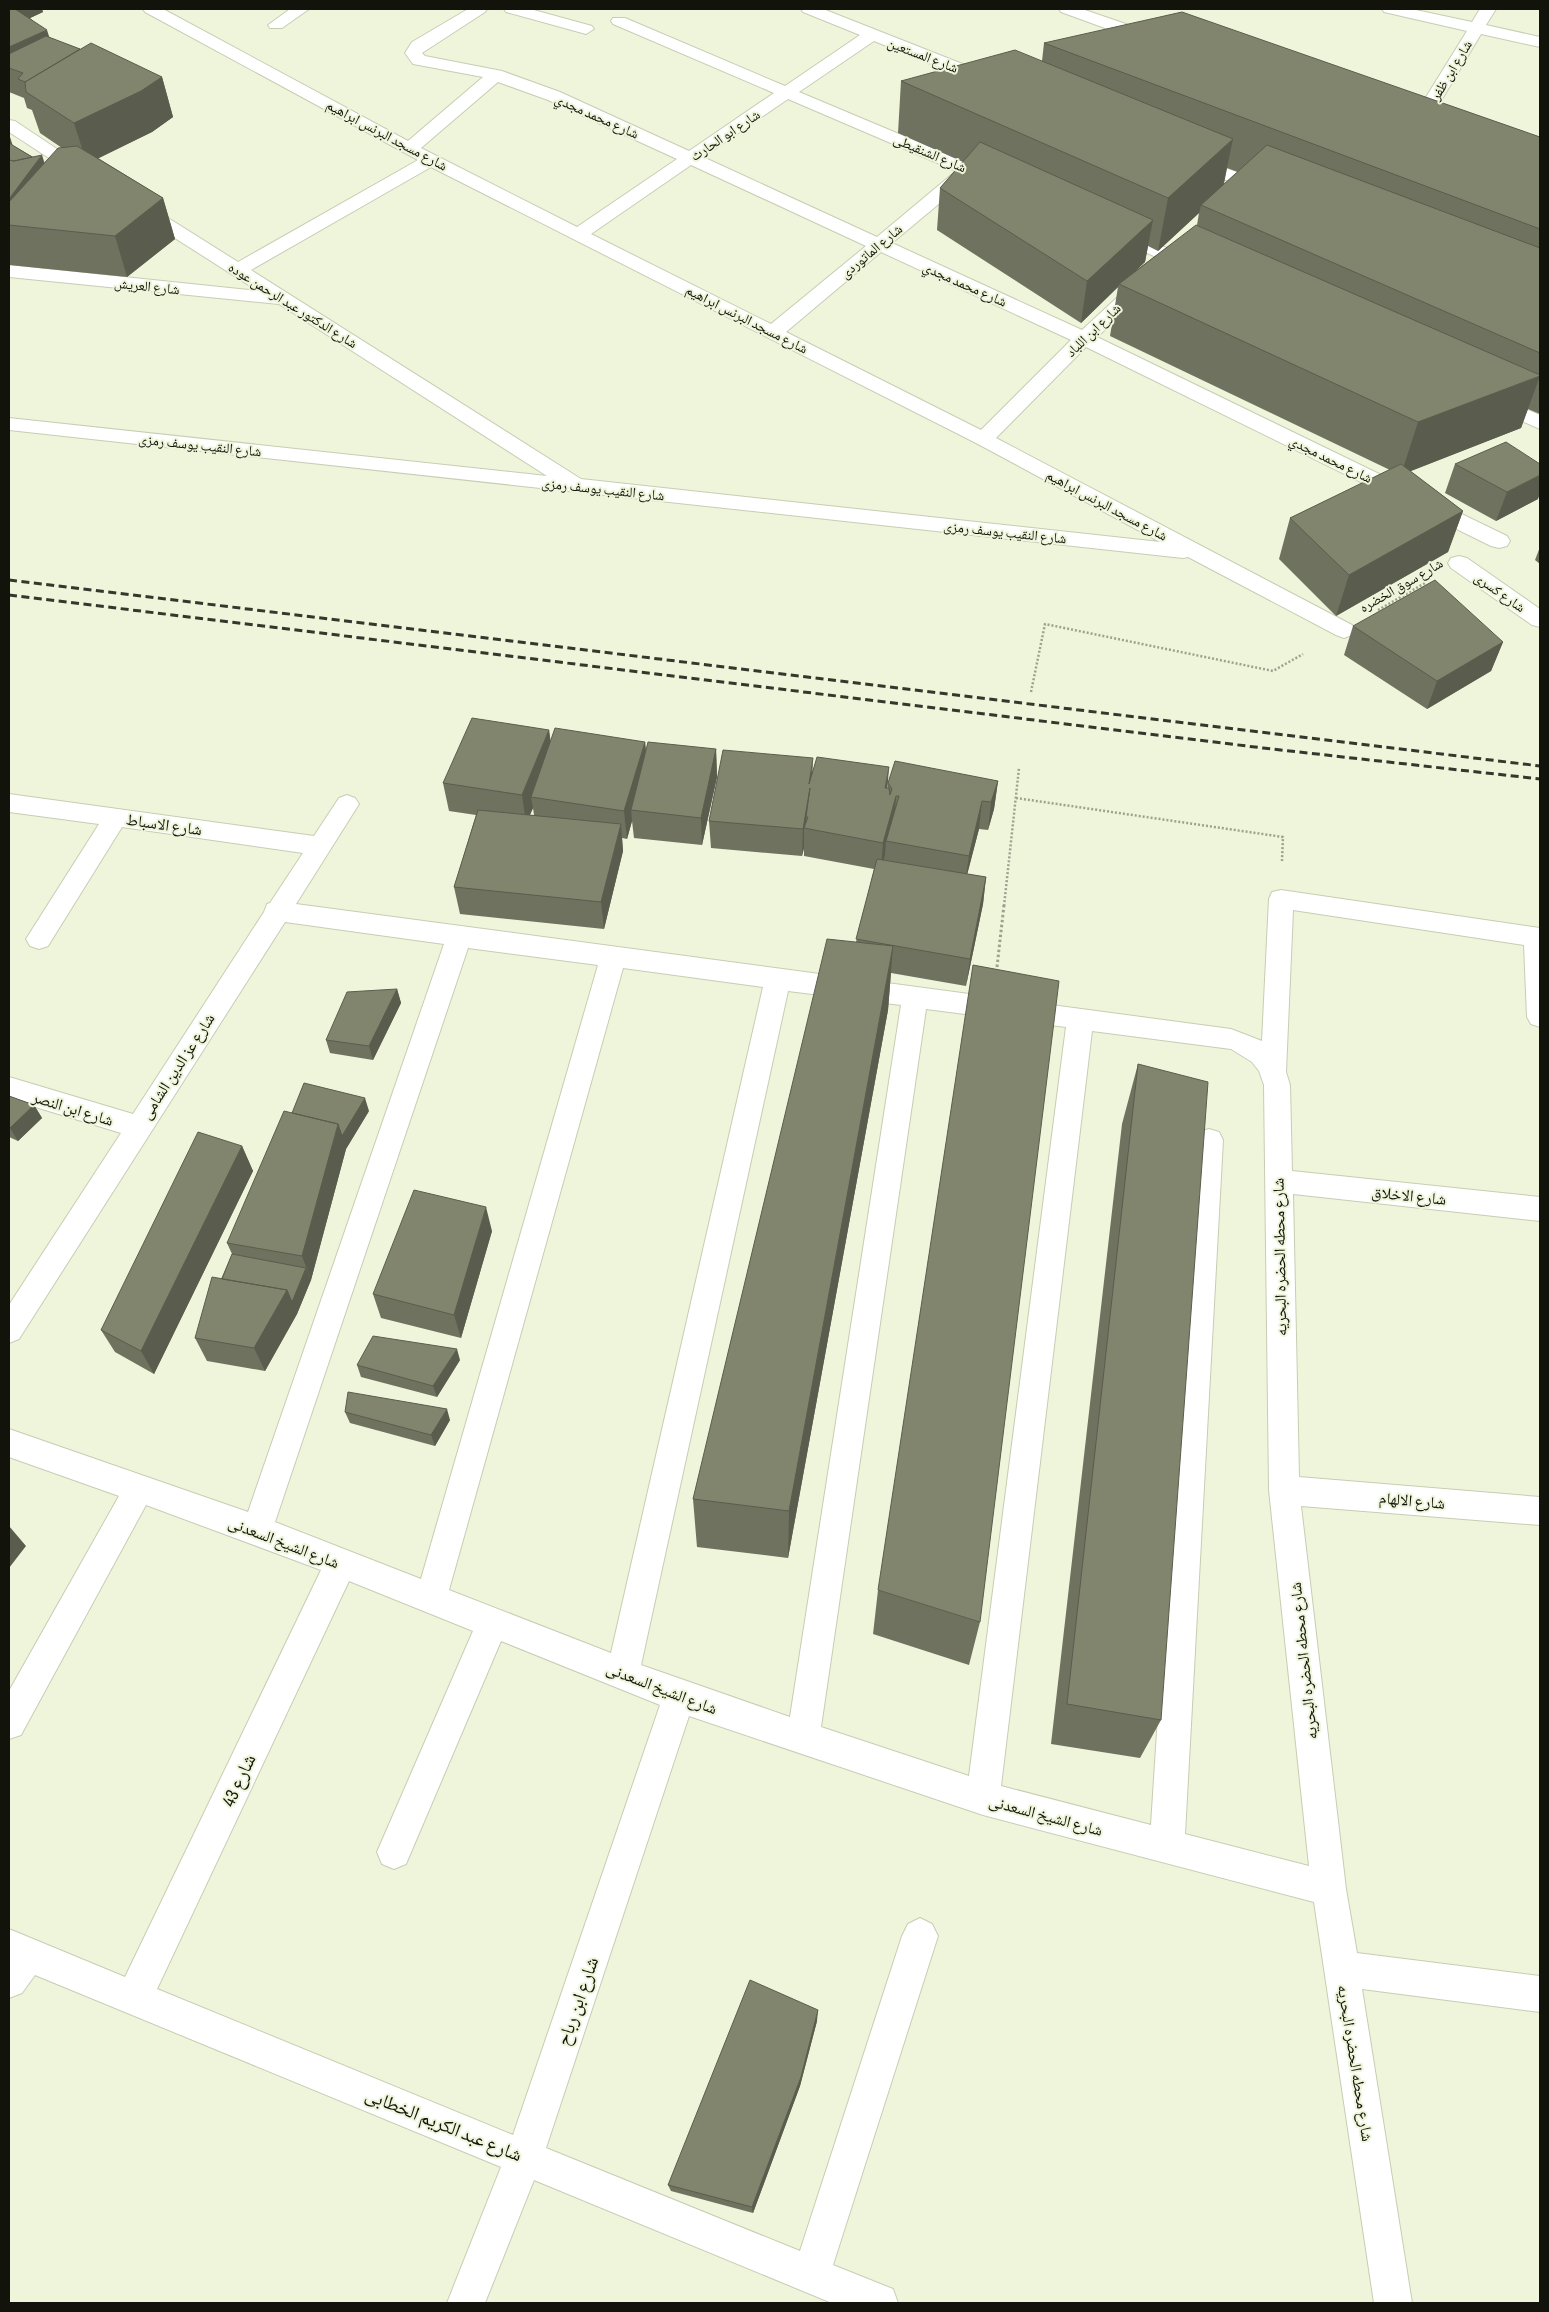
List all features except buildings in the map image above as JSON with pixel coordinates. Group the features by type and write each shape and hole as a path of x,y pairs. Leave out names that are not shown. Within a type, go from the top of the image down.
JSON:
{"street":[{"name":"شارع مسجد البرنس ابراهيم","path":"151,9 431,160 983,439 1344,630"},
{"path":"276,25 301,9"},
{"name":"شارع محمد مجدي","path":"479,9 418,46 413,53 419,60 496,75 554,96 1084,338 1499,541"},
{"path":"512,9 586,29"},
{"name":"شارع المستعين","path":"809,9 1001,86"},
{"path":"1067,9 1170,45"},
{"path":"1390,9 1540,42"},
{"name":"شارع ابن ظفر","path":"1414,131 1488,9"},
{"name":"شارع الشنقيطى","path":"619,21 1013,189"},
{"name":"شارع ابو الحارث","path":"579,234 871,35"},
{"path":"410,148 496,75"},
{"path":"1395,125 1432,138"},
{"path":"12,129 104,185"},
{"path":"1177,154 1278,194"},
{"path":"238,270 431,160"},
{"name":"شارع الماتوردى","path":"773,332 968,170"},
{"path":"1237,197 1251,183"},
{"name":"شارع الدكتور عبد الرحمن عوده","path":"120,196 577,486"},
{"path":"1095,224 1208,273"},
{"name":"شارع ابن اللباد","path":"983,439 1084,338 1186,243"},
{"name":"شارع العريش","path":"9,271 285,300"},
{"path":"1477,394 1540,423"},
{"name":"شارع النقيب يوسف رمزى","path":"9,424 1197,553"},
{"name":"شارع كسرى","path":"1459,563 1540,620"},
{"name":"شارع الاسباط","path":"9,803 320,846"},
{"name":"شارع عز الدين الشامى","path":"9,1330 276,911 347,804"},
{"path":"39,939 116,817"},
{"path":"1281,899 1538,937 1540,1017"},
{"name":"شارع محطه الحضره البحريه","path":"1281,899 1274,1070 1277,1085 1277,1182 1284,1490 1329,1889 1393,2303"},
{"path":"276,911 1231,1039 1250,1044 1264,1054 1274,1070"},
{"path":"257,1530 459,937"},
{"path":"431,1598 613,957"},
{"path":"623,1673 778,979"},
{"path":"803,1738 915,997"},
{"path":"983,1798 1080,1019"},
{"name":"شارع ابن النصر","path":"9,1088 138,1127"},
{"path":"1167,1847 1209,1140"},
{"name":"شارع الاخلاق","path":"1277,1182 1540,1209"},
{"name":"شارع الشيخ السعدنى","path":"9,1443 257,1530 679,1696 803,1738 983,1798 1329,1889"},
{"path":"9,1723 139,1489"},
{"name":"شارع الالهام","path":"1284,1490 1540,1511"},
{"name":"شارع 43","path":"134,1998 341,1563"},
{"path":"394,1852 493,1622"},
{"name":"شارع ابن رباح","path":"466,2303 524,2156 679,1696"},
{"path":"811,2276 920,1936"},
{"name":"شارع عبد الكريم الخطابى","path":"15,1961 134,1998 524,2156 879,2303"},
{"path":"1341,1969 1540,1994"}],"path":[{"name":"شارع سوق الخضره","path":"1031,692 1046,624 1273,671 1459,563"},
{"path":"992,1007 1019,768"},
{"path":"1016,798 1283,837 1281,899"}],"railway":[{"path":"9,580 1540,766"},
{"path":"9,595 1263,748 1540,779"}]}
